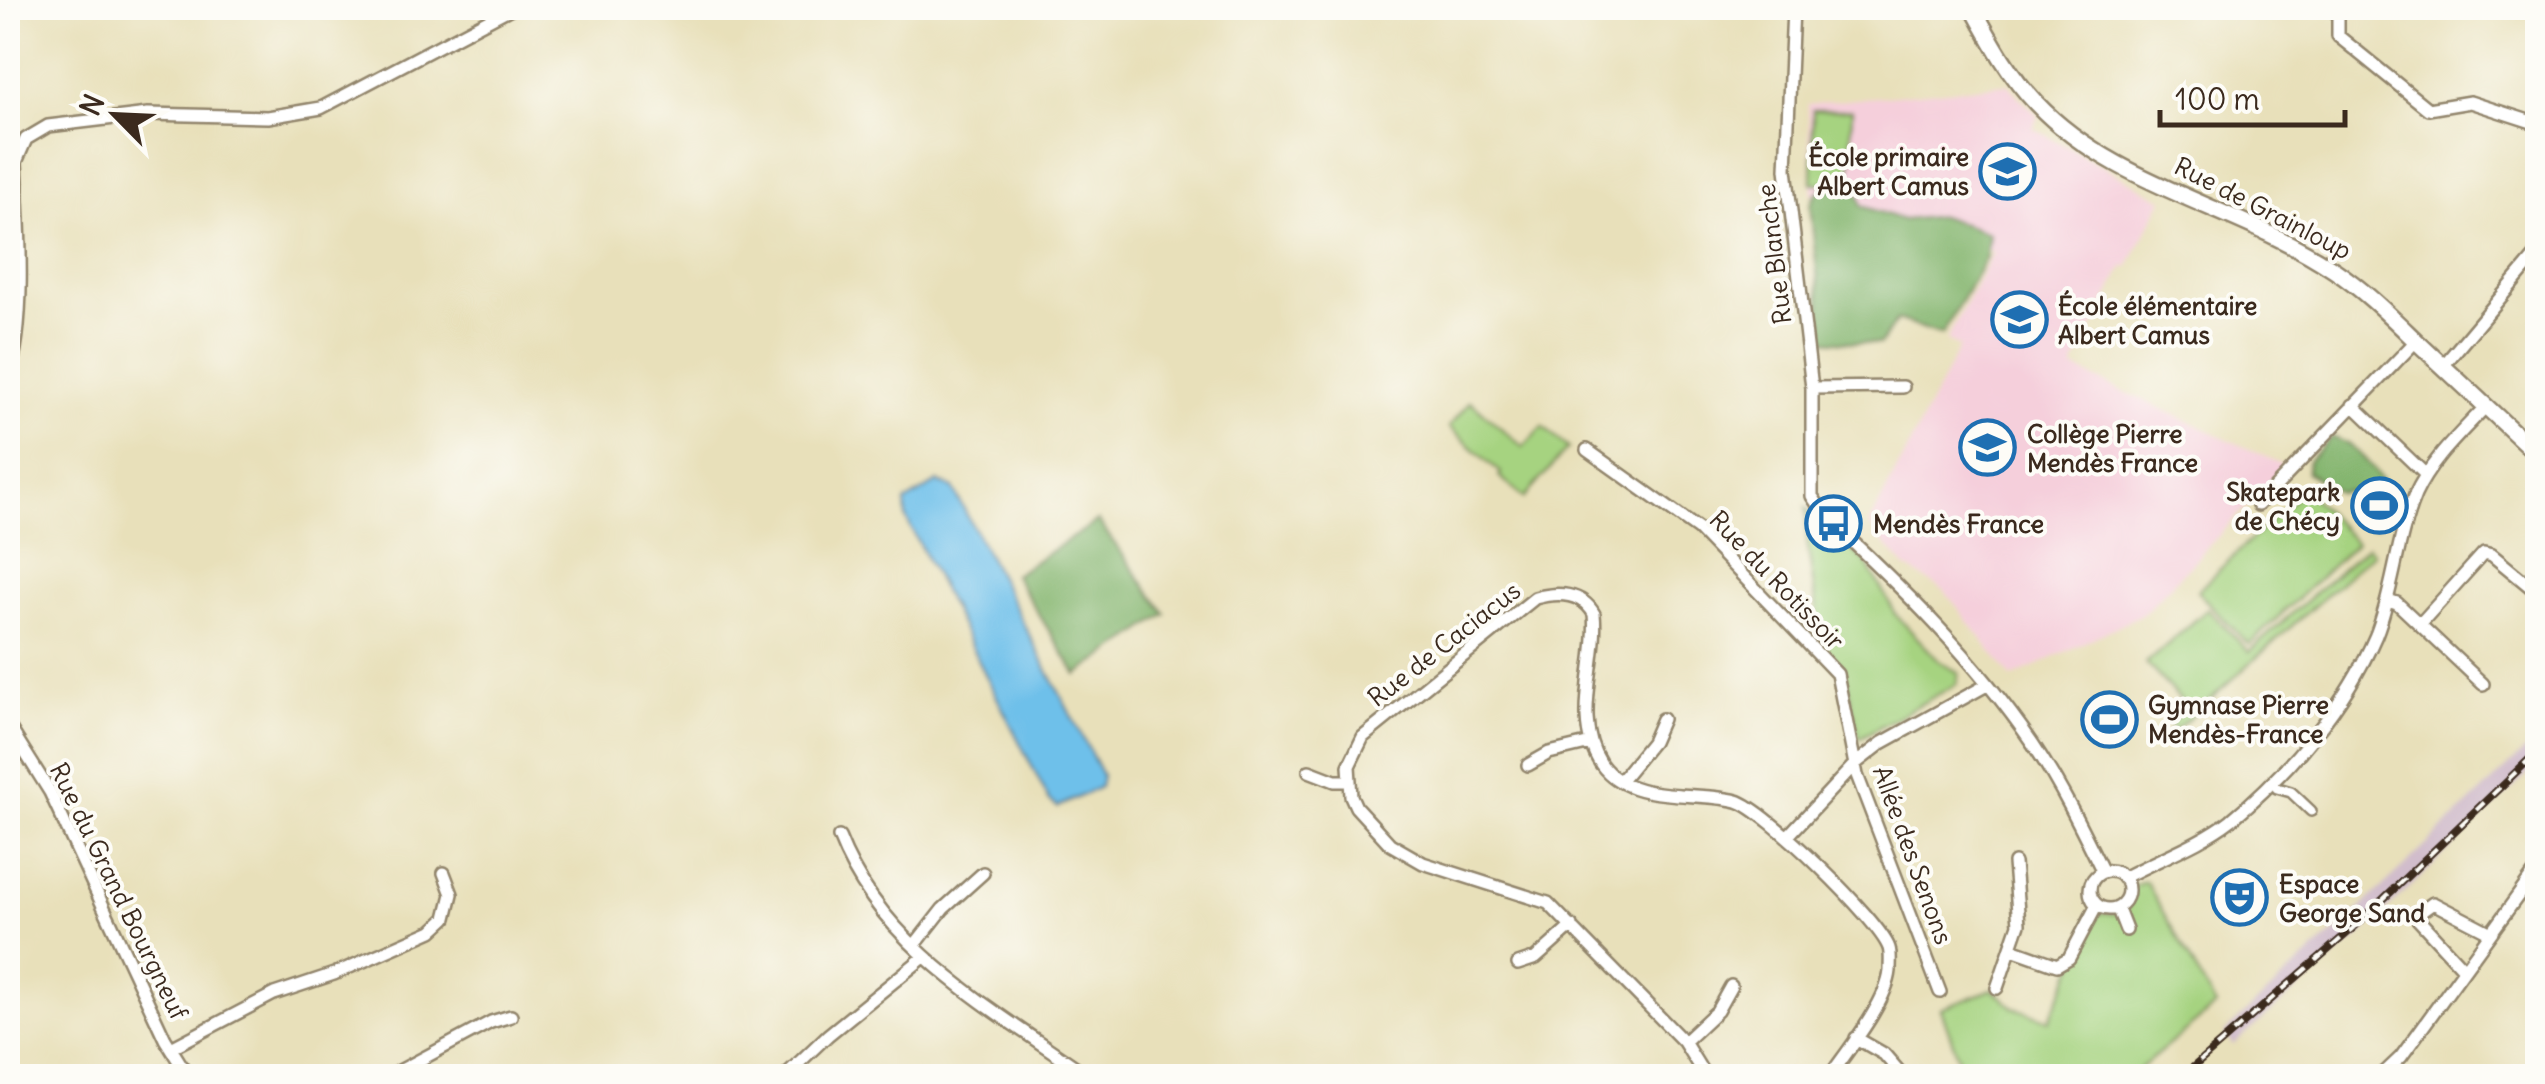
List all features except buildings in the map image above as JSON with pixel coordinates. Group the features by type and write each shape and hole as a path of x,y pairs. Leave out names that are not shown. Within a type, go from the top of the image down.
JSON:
{"street":[{"path":"8,377 16,334 20,223 16,162 31,134 48,126 148,114 268,117 321,108 374,83 490,12 511,8"},
{"name":"Rue Blanche","path":"1793,8 1786,169 1812,388 1812,496 1815,506 1904,591 1967,658 1987,686"},
{"name":"Rue de Grainloup","path":"1973,8 2014,77 2069,132 2114,160 2322,262 2358,287 2538,455"},
{"path":"2338,8 2338,36 2428,109 2474,103 2538,124"},
{"path":"2443,366 2538,253"},
{"path":"2258,505 2416,340"},
{"path":"1812,388 1903,386"},
{"path":"2353,405 2426,475"},
{"path":"2123,878 2229,821 2271,782 2344,694 2367,653 2388,600 2408,514 2426,475 2486,406"},
{"name":"Rue du Rotissoir","path":"1586,450 1698,529 1837,674 1856,764"},
{"path":"2420,624 2484,553 2492,555 2538,593"},
{"name":"Rue de Caciacus","path":"1348,781 1351,758 1364,737 1522,607 1548,595 1580,598 1594,614 1588,698 1590,743"},
{"path":"2388,600 2420,624 2483,684"},
{"path":"1987,686 2034,746 2102,872"},
{"name":"Allée des Senons","path":"1940,992 1856,764 1882,743 1987,686"},
{"path":"1621,780 1652,742 1662,719"},
{"name":"Rue du Grand Bourgneuf","path":"8,725 50,792 171,1048 188,1076"},
{"path":"1528,765 1549,753 1590,743 1603,766 1621,780 1656,792 1721,797 1750,805 1788,836 1873,922 1890,950 1890,976 1830,1076"},
{"path":"1788,836 1856,764"},
{"path":"1309,771 1335,781 1348,781 1356,807 1403,854 1548,904 1684,1042 1705,1076"},
{"path":"2277,788 2291,792 2311,811"},
{"path":"838,837 862,886 880,912 924,957 1003,1019 1088,1076"},
{"path":"1996,988 2012,949 2019,917 2014,862"},
{"path":"2381,1076 2401,1057 2538,868"},
{"path":"2012,949 2057,965 2068,958 2094,911 2090,890 2095,877 2102,872 2115,872 2123,878 2126,896 2117,907 2094,911"},
{"path":"171,1048 274,994 334,974 432,931 446,918 452,894 444,873"},
{"path":"914,946 944,909 983,873"},
{"path":"2464,969 2416,916 2433,902 2491,933"},
{"path":"2117,907 2126,930"},
{"path":"1518,964 1536,958 1572,926"},
{"path":"785,1076 924,957"},
{"path":"1684,1042 1716,1011 1731,986"},
{"path":"390,1076 491,1022 511,1016"},
{"path":"1856,1038 1884,1054 1902,1076"}],"shaded area":[{"path":"2007,84 2038,116 2033,128 2163,199 2128,268 2123,267 2073,368 2286,466 2144,613 2012,678 1944,590 1906,568 1869,525 1959,347 1946,341 1993,252 1812,195 1808,104"},
{"path":"2537,739 2537,765 2361,935 2233,1045 2224,1033"}],"green space":[{"path":"1813,110 1852,110 1850,184 1812,183"},
{"path":"1824,188 1848,188 1859,194 1862,206 1903,220 1941,216 1989,233 1986,257 1942,335 1897,320 1880,344 1824,340 1810,205"},
{"path":"1470,401 1523,447 1543,426 1568,448 1524,498 1449,427"},
{"path":"2331,437 2360,454 2394,500 2375,527 2365,526 2351,512 2349,491 2339,493 2307,472 2308,461"},
{"path":"2304,489 2356,543 2249,645 2197,591"},
{"path":"1806,508 1866,562 1897,616 1939,661 1959,673 1957,684 1859,738 1844,667 1822,644"},
{"path":"1098,521 1166,614 1077,675 1014,575"},
{"path":"2367,546 2373,553 2175,731 2169,724 2187,707 2146,663 2208,609 2249,652"},
{"path":"2146,882 2216,1006 2131,1076 1932,1076 1960,1063 1941,1009 1993,989 2013,1007 2049,1020 2098,913 2126,909 2133,896 2132,886"}],"water":[{"path":"938,482 953,488 1102,775 1100,787 1058,807 1049,800 906,518 905,502"}],"railway":[{"path":"2183,1076 2352,929 2538,751"}],"place":[{"name":"École primaire Albert Camus","path":"2008,171"},
{"name":"École élémentaire Albert Camus","path":"2019,320"},
{"name":"Collège Pierre Mendès France","path":"1988,448"},
{"name":"Skatepark de Chécy","path":"2379,506"},
{"name":"Mendès France","path":"1834,524"},
{"name":"Gymnase Pierre Mendès-France","path":"2109,719"},
{"name":"Espace George Sand","path":"2240,898"}]}
